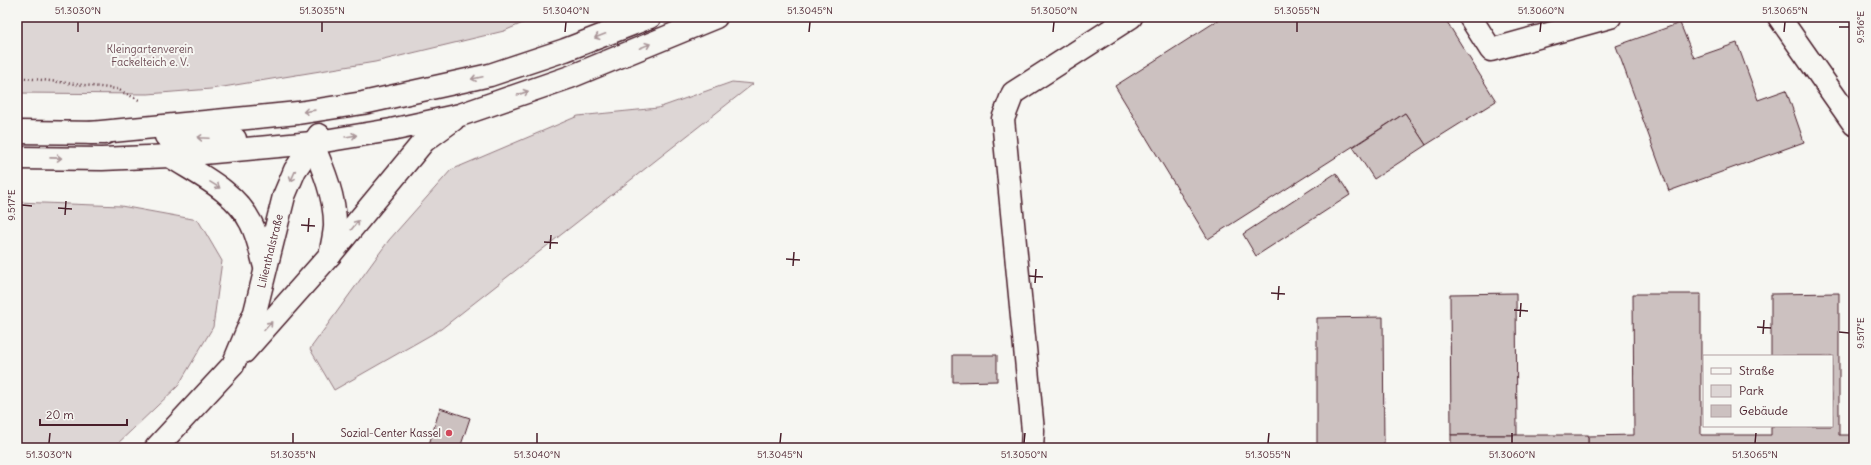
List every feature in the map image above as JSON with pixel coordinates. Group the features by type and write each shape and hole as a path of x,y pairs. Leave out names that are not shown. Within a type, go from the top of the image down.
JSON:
{"main road":[{"path":"91,133 298,113 348,106 490,75 565,50 650,17"},
{"path":"17,158 102,159 170,156 312,142 391,130 460,115 570,77 716,17"},
{"path":"1032,448 1033,431 1003,119 1013,93 1131,17"},
{"path":"1470,17 1491,50 1610,17"},
{"path":"1779,17 1854,124"},
{"name":"Lilienthalstraße","path":"156,448 233,365 255,312 284,196 295,170 312,142 328,124 348,106"},
{"path":"233,365 330,255 424,141 460,115"},
{"path":"17,132 91,133 312,142"},
{"path":"312,142 323,170 331,200 335,227 330,255"},
{"path":"170,156 225,191 240,206 252,223 265,271"}],"path":[{"path":"17,77 117,89 142,102"}],"green space":[{"name":"Kleingartenverein Fackelteich e. V.","path":"17,17 537,17 504,31 375,62 211,89 148,94 17,93"},
{"path":"732,82 753,84 441,329 334,390 310,349 389,240 451,170 578,116 658,108"},
{"path":"17,202 121,206 198,220 222,261 213,327 178,386 113,448 17,448"}],"building":[{"path":"1223,17 1444,17 1496,101 1426,145 1405,113 1208,239 1115,86"},
{"path":"1680,23 1694,58 1737,43 1758,100 1786,90 1804,142 1669,191 1616,46"},
{"path":"1405,113 1426,145 1374,179 1353,147"},
{"path":"1336,173 1350,195 1256,256 1243,234"},
{"path":"1516,293 1517,435 1451,435 1450,294"},
{"path":"1839,293 1839,435 1854,435 1854,448 1588,448 1588,436 1634,435 1633,294 1701,294 1701,435 1771,435 1771,427 1833,427 1833,355 1771,355 1771,294"},
{"path":"1383,317 1384,448 1317,448 1317,318"},
{"path":"953,355 997,355 997,381 953,382"},
{"name":"Sozial-Center Kassel","path":"440,408 470,418 460,448 428,448"},
{"path":"1451,435 1588,435 1588,448 1451,448"}],"place":[{"name":"Sozial-Center Kassel","path":"449,433"}]}
